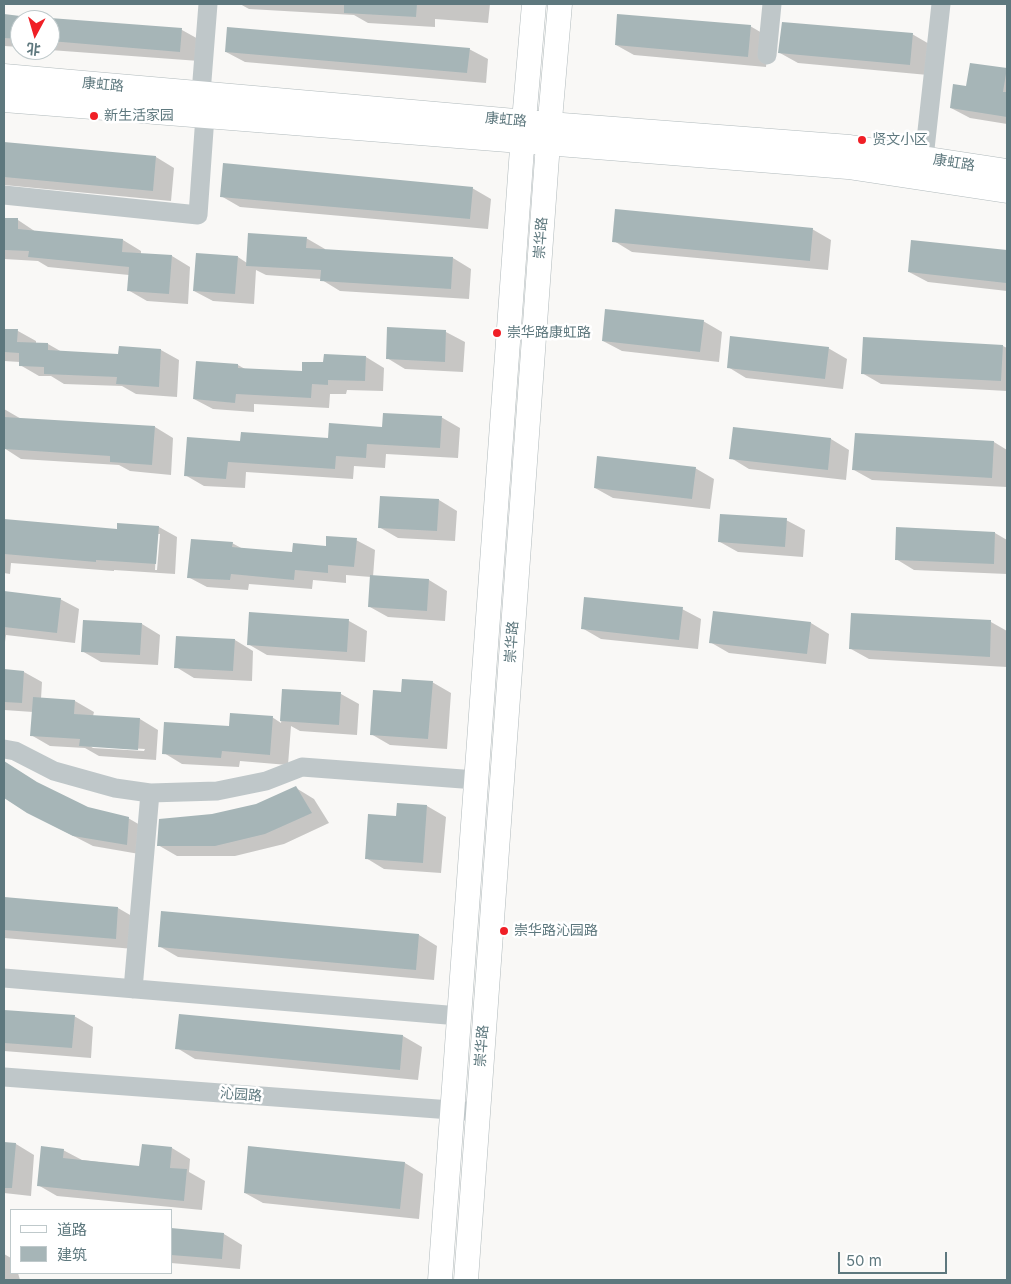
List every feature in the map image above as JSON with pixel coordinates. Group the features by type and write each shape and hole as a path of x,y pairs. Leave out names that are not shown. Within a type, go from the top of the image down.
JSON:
{"main road":[{"name":"崇华路","path":"440,1280 523,131 534,4"},
{"name":"崇华路","path":"466,1280 560,4"},
{"name":"康虹路","path":"4,76 201,93 523,131"},
{"name":"康虹路","path":"4,100 206,116 850,147 1007,171"},
{"name":"康虹路","path":"549,133 848,167 1007,190"}],"street":[{"path":"201,93 208,4"},
{"path":"767,56 772,4"},
{"path":"924,158 941,4"},
{"path":"4,195 198,215 206,116"},
{"path":"4,749 15,751 54,771 115,788 150,793 217,791 266,781 302,767 476,780"},
{"path":"133,989 150,793"},
{"path":"4,978 459,1016"},
{"name":"沁园路","path":"4,1077 478,1112"}],"building":[{"path":"344,4 417,4 416,17 344,13"},
{"path":"4,14 10,15 10,38 4,38"},
{"path":"617,14 751,25 748,57 615,45"},
{"path":"60,19 182,28 180,52 60,42"},
{"path":"782,22 913,33 910,65 778,53"},
{"path":"227,27 470,48 467,73 225,52"},
{"path":"970,63 1007,68 1003,92 1007,92 1007,117 950,108 953,84 966,86"},
{"path":"4,142 156,156 153,191 4,177"},
{"path":"223,163 473,187 470,219 220,197"},
{"path":"615,209 813,228 810,261 612,242"},
{"path":"4,218 18,218 18,229 123,239 122,252 172,255 169,294 127,291 129,267 28,257 29,251 4,250"},
{"path":"248,233 307,237 306,248 453,257 451,289 320,281 321,270 246,266"},
{"path":"911,240 1007,250 1006,283 908,272"},
{"path":"196,253 238,256 235,294 193,291"},
{"path":"605,309 704,320 700,352 602,341"},
{"path":"387,327 446,330 445,362 386,359"},
{"path":"4,329 18,329 17,342 48,343 48,350 118,354 119,346 161,349 159,387 116,384 117,377 44,374 44,367 19,366 19,353 4,352"},
{"path":"730,336 829,347 825,379 727,368"},
{"path":"863,337 1003,345 1001,381 861,374"},
{"path":"324,354 366,356 365,381 328,380 328,385 312,384 311,398 236,394 235,403 193,399 196,361 238,364 238,368 302,371 302,362 323,362"},
{"path":"383,413 442,416 440,448 367,444 366,458 336,456 335,469 228,462 226,479 184,476 187,437 240,441 241,432 328,438 329,423 382,427"},
{"path":"4,417 155,426 152,465 110,462 110,456 4,449"},
{"path":"733,427 831,438 828,470 729,459"},
{"path":"855,433 994,441 992,478 852,470"},
{"path":"597,456 696,467 692,499 594,488"},
{"path":"380,496 439,499 437,531 378,528"},
{"path":"720,514 787,518 785,547 718,542"},
{"path":"4,519 117,529 117,523 159,526 156,564 96,560 96,562 4,554"},
{"path":"896,527 995,532 994,564 895,560"},
{"path":"326,536 357,538 354,567 328,565 328,573 295,570 294,580 231,574 230,580 187,578 191,539 233,542 232,547 292,552 293,543 326,546"},
{"path":"370,575 429,579 427,611 368,607"},
{"path":"4,591 61,598 57,633 4,627"},
{"path":"584,597 683,607 679,640 581,629"},
{"path":"713,611 811,622 807,654 709,643"},
{"path":"249,612 349,619 347,652 247,645"},
{"path":"851,613 991,620 990,657 849,649"},
{"path":"83,620 142,623 140,655 81,652"},
{"path":"176,636 235,639 233,671 174,668"},
{"path":"4,669 24,671 22,703 4,702"},
{"path":"402,679 433,681 428,739 370,735 373,690 401,692"},
{"path":"282,689 341,692 339,725 280,721"},
{"path":"33,697 75,700 74,714 140,718 138,750 79,746 80,739 30,736"},
{"path":"230,713 273,716 270,755 222,751 221,758 162,754 164,722 229,726"},
{"path":"4,761 37,782 88,807 129,817 127,845 73,836 27,813 4,798"},
{"path":"296,786 312,813 265,834 215,846 157,846 159,819 212,814 256,804"},
{"path":"397,803 427,805 423,863 365,859 368,814 396,816"},
{"path":"4,897 118,907 116,939 4,930"},
{"path":"161,911 419,934 416,970 158,947"},
{"path":"4,1010 75,1015 72,1048 4,1043"},
{"path":"179,1014 403,1035 400,1070 175,1049"},
{"path":"4,1142 16,1143 12,1188 4,1188"},
{"path":"142,1144 172,1147 170,1168 187,1169 184,1201 37,1186 41,1146 64,1149 63,1158 139,1166"},
{"path":"248,1146 405,1162 400,1209 244,1193"},
{"path":"172,1228 224,1233 222,1259 172,1255"}],"place":[{"name":"新生活家园","path":"94,116"},
{"name":"贤文小区","path":"862,140"},
{"name":"崇华路康虹路","path":"497,333"},
{"name":"崇华路沁园路","path":"504,931"}]}
